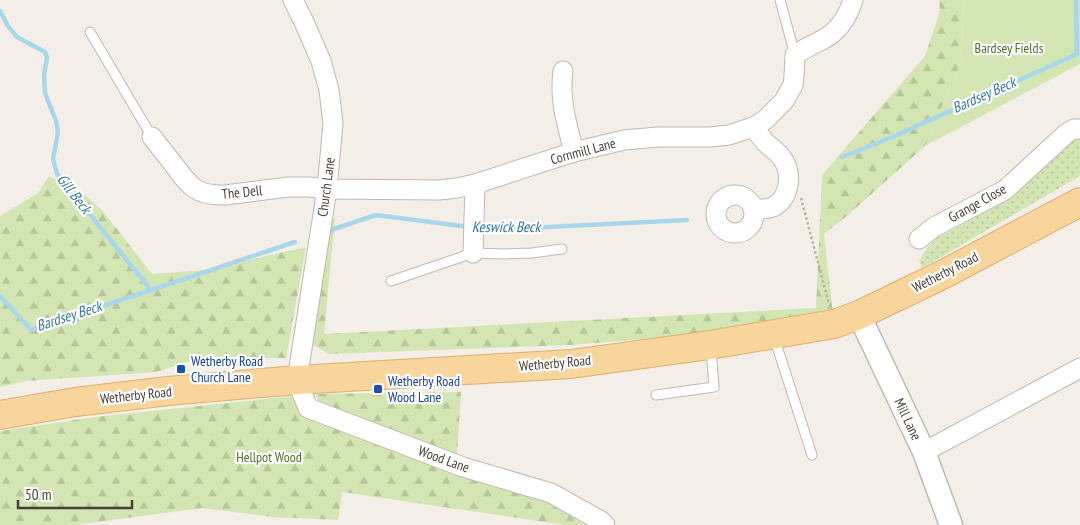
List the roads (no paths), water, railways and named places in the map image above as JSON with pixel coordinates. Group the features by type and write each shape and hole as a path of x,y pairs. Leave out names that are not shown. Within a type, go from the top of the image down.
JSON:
{"main road":[{"name":"Wetherby Road","path":"0,415 75,402 297,380 570,364 710,345 774,334 846,319 944,274 1080,202"}],"street":[{"name":"Church Lane","path":"293,0 321,61 329,90 333,123 327,189 297,380"},
{"path":"795,55 805,47 824,39 834,32 848,13 853,0"},
{"name":"Cornmill Lane","path":"327,189 439,190 457,188 574,152 624,140 729,135 753,127 765,120 784,101 793,85 795,55"},
{"path":"563,71 562,100 565,120 574,152"},
{"path":"753,127 782,158 788,168 789,179 787,190 781,200 773,207 754,210"},
{"name":"Grange Close","path":"919,239 934,227 1005,190 1067,133 1080,129"},
{"name":"The Dell","path":"152,137 187,183 204,193 225,196 288,186 309,186 327,189"},
{"path":"473,245 475,184"},
{"name":"Mill Lane","path":"846,319 924,452 951,525"},
{"path":"924,452 1080,368"},
{"name":"Wood Lane","path":"297,380 308,408 463,467 551,493 606,525"}],"lane":[{"name":"Cornmill Lane","path":"780,0 795,55"},
{"path":"90,32 152,137"},
{"path":"391,281 473,245 512,254 562,249"},
{"path":"774,334 812,455"},
{"path":"656,395 714,387 710,345"}],"waterway":[{"name":"Bardsey Beck","path":"842,157 890,138 1077,54 1076,0"},
{"name":"Gill Beck","path":"0,11 8,26 17,37 45,52 47,58 44,74 45,93 56,121 58,132 53,159 57,174 151,290"},
{"name":"Keswick Beck","path":"328,231 376,215 469,227"},
{"name":"Keswick Beck","path":"479,229 687,220"},
{"name":"Bardsey Beck","path":"0,296 31,330 295,242"}],"place":[{"name":"Wetherby Road Church Lane","path":"181,369"},
{"name":"Wetherby Road Wood Lane","path":"378,389"}],"park label":[{"name":"Bardsey Fields","path":"1009,48"},
{"name":"Hellpot Wood","path":"269,457"}]}
